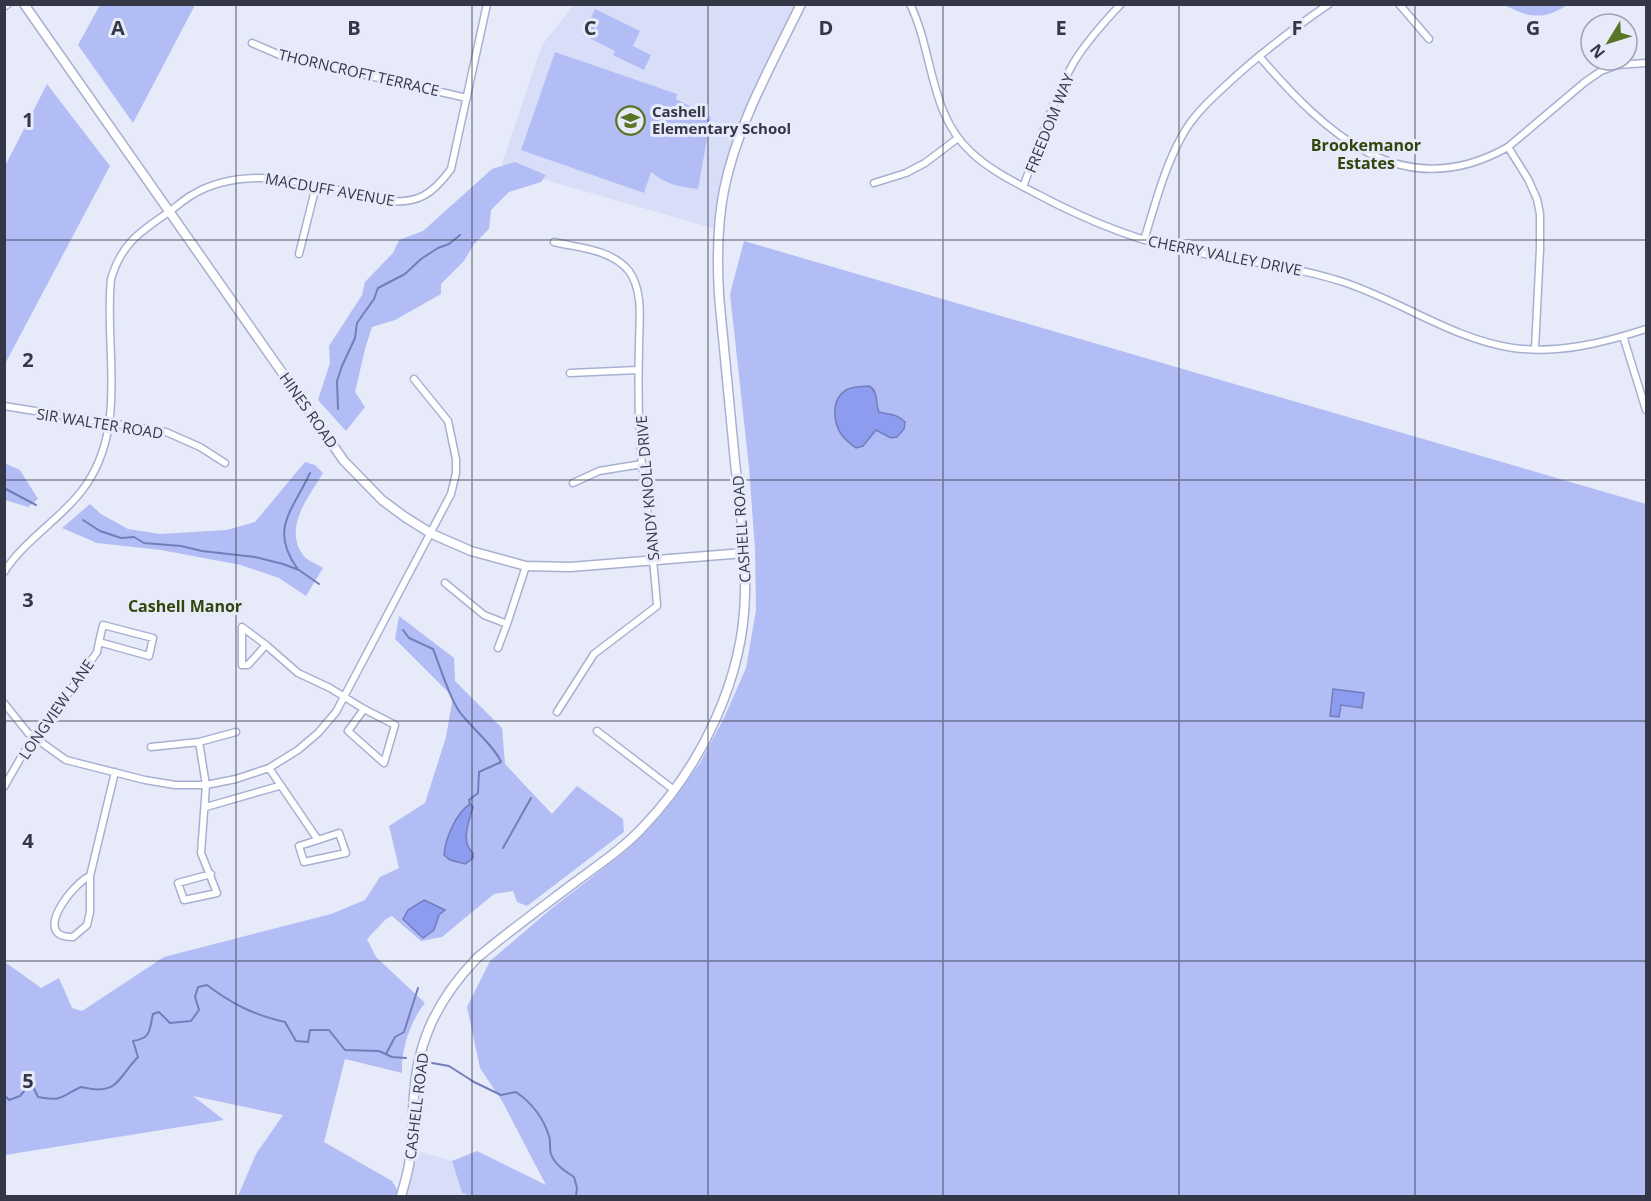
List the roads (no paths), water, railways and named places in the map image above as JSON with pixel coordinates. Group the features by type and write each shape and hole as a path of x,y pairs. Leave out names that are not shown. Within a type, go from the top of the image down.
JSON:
{"street":[{"path":"4,7 8,4"},
{"name":"HINES ROAD","path":"24,4 344,461 382,500 432,534 471,552 526,566 570,567 744,553"},
{"name":"MACDUFF AVENUE","path":"4,572 21,550 72,501 86,484 100,459 110,424 112,394 111,279 117,261 129,243 150,224 199,191 238,178 274,177 386,201 404,202 428,194 439,186 451,169 457,152 487,4"},
{"name":"CASHELL ROAD","path":"401,1197 409,1167 420,1055 426,1034 437,1011 459,976 477,957 622,846 644,826 698,756 713,727 728,686 738,652 745,596 744,553 719,295 717,259 719,230 724,190 738,140 801,4"},
{"name":"CHERRY VALLEY DRIVE","path":"910,4 923,35 940,106 958,138 983,163 1023,187 1084,218 1144,240 1194,252 1260,262 1316,274 1365,290 1472,337 1513,348 1569,349 1647,329"},
{"name":"FREEDOM WAY","path":"1023,187 1058,93 1076,60 1101,26 1121,4"},
{"path":"1144,240 1167,168 1183,134 1206,103 1259,56 1329,4"},
{"path":"1399,4 1429,39"},
{"name":"THORNCROFT TERRACE","path":"252,43 282,56 467,98"},
{"path":"1259,56 1293,96 1316,117 1355,146 1387,162 1415,169 1448,169 1472,164 1508,147 1601,71 1624,64 1647,63"},
{"path":"874,183 906,173 925,163 958,138"},
{"path":"1508,147 1528,179 1537,199 1540,214 1535,349"},
{"path":"299,254 316,186"},
{"name":"SANDY KNOLL DRIVE","path":"554,242 604,253 620,263 629,272 636,285 639,301 638,370 642,464 654,560 657,606 594,654 557,712"},
{"path":"1623,336 1647,410"},
{"path":"570,373 638,370"},
{"path":"4,703 20,725 36,740 66,760 145,780 175,785 206,785 236,779 269,768 298,750 318,733 345,697 451,494 456,459 448,421 414,379"},
{"name":"SIR WALTER ROAD","path":"4,406 165,432 200,447 225,463"},
{"path":"573,483 599,471 642,464"},
{"path":"498,648 526,566"},
{"path":"445,583 484,615 507,624"},
{"name":"LONGVIEW LANE","path":"4,787 24,752 36,740 97,652 99,642 103,625 153,638 149,656 99,642"},
{"path":"266,645 248,665 242,665 242,627 266,645 298,673 395,725 384,763 348,731 364,709"},
{"path":"597,731 674,790"},
{"path":"151,747 199,742 236,732"},
{"path":"199,742 206,785 201,853 211,874 217,893 184,900 178,883 211,874"},
{"path":"269,768 279,786 318,840"},
{"path":"90,876 80,882 56,914 54,924 56,930 63,936 73,937 87,926 90,912 90,876 115,772"},
{"path":"206,807 279,786"},
{"path":"339,833 346,853 304,862 299,846 318,840 339,833"}],"waterway":[{"path":"338,409 337,381 355,338 357,323 374,299 378,288 405,274 421,259 449,244 460,235"},
{"path":"297,568 289,554 284,531 291,509 310,473"},
{"path":"4,488 36,505"},
{"path":"83,520 100,531 121,538 134,537 144,543 255,557 283,564 299,570 319,584"},
{"path":"403,630 409,638 433,649 455,705 493,749 501,762 479,772 478,793 469,800 470,804"},
{"path":"503,848 531,798"},
{"path":"4,1095 9,1100 20,1096 25,1090 22,1083 30,1080 38,1097 52,1099 81,1087 109,1088 120,1079 138,1057 133,1041 147,1035 153,1014 159,1012 170,1023 191,1021 199,1010 195,997 198,987 207,985 244,1008 285,1022 296,1041 308,1042 310,1030 329,1030 345,1050 379,1051 392,1057 406,1058"},
{"path":"386,1054 395,1037 404,1032 418,988"},
{"path":"432,1063 449,1066 501,1095 516,1092 527,1101 547,1129 553,1158 574,1177 577,1188 576,1196"}],"place":[{"name":"Cashell Elementary School","path":"631,120"}],"district":[{"name":"Brookemanor Estates","path":"1366,154"},
{"name":"Cashell Manor","path":"185,606"}]}
